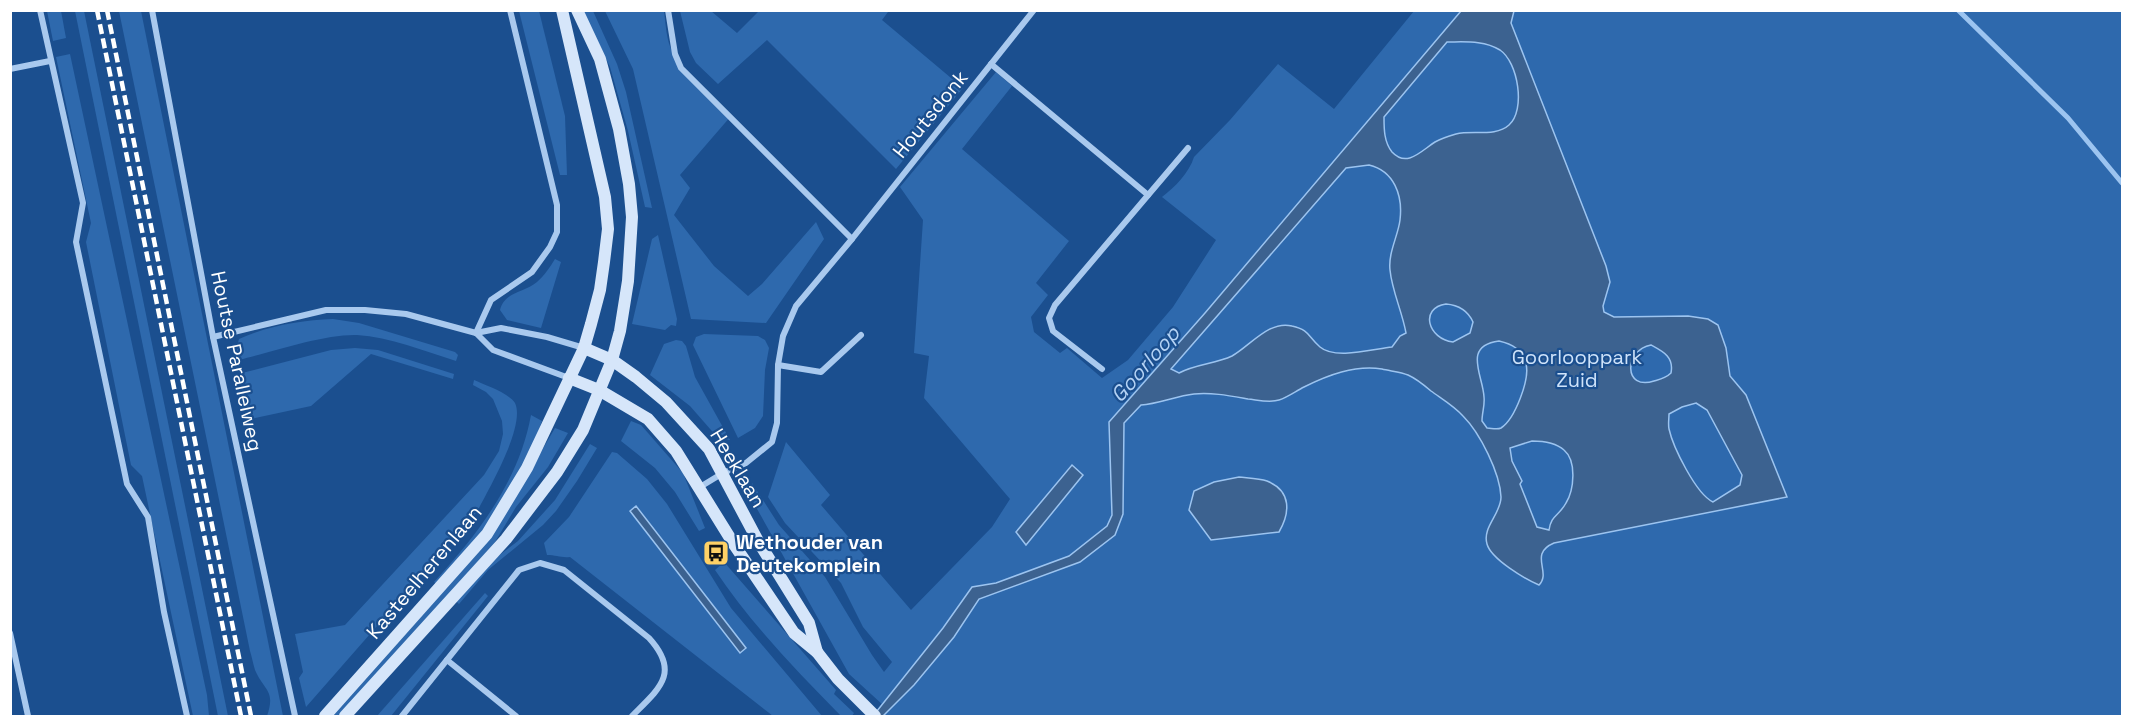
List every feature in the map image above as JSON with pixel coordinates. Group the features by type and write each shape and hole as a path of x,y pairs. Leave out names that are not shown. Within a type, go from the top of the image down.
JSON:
{"main road":[{"path":"562,10 605,197 608,229 600,290 584,348 569,378"},
{"path":"577,10 600,59 619,129 629,184 632,218 628,281 620,331 612,360 599,390"},
{"name":"Heeklaan","path":"584,348 612,360 666,402 709,449 758,541 809,623 817,652"},
{"name":"Heeklaan","path":"569,378 599,390 648,418 676,451 735,546 794,633 817,652 838,679 875,717"},
{"name":"Kasteelherenlaan","path":"325,717 487,534 527,468 569,378"},
{"name":"Kasteelherenlaan","path":"345,717 506,539 558,472 583,430 599,390"}],"street":[{"path":"40,10 83,203 76,242 127,484 148,517 186,717"},
{"name":"Houtse Parallelweg","path":"152,10 213,337 295,717"},
{"path":"476,333 491,300 532,272 550,248 557,232 557,205 510,10"},
{"path":"668,10 675,54 681,68 852,239 796,306 783,336 778,365 777,423 772,442 746,463 700,487"},
{"name":"Houtsdonk","path":"852,239 1034,10"},
{"path":"10,69 50,61"},
{"path":"991,64 1148,195"},
{"path":"1102,369 1053,331 1049,318 1055,305 1188,148"},
{"path":"213,337 326,310 365,310 406,315 476,333 501,328 547,337 584,348"},
{"path":"476,333 493,350 569,378"},
{"path":"778,365 821,372 861,334"},
{"path":"402,717 519,570 540,563 564,570 649,638 661,651 666,673 657,691 632,717"},
{"path":"10,633 13,657 28,717"},
{"path":"447,660 516,717"}],"green space":[{"path":"47,11 61,11 66,38 53,41"},
{"path":"75,11 84,11 228,716 218,716"},
{"path":"119,11 141,11 283,716 267,716 270,696 258,677 250,651"},
{"path":"519,11 539,11 565,116 567,175 560,175"},
{"path":"583,11 593,11 617,64 626,92 652,208 645,207 628,131 610,67"},
{"path":"605,11 664,11 669,43 677,61 731,116 680,175 690,188 674,215 714,266 748,296 762,284 816,222 824,239 766,323 691,319 633,69"},
{"path":"680,11 711,11 737,33 759,11 888,12 882,20 963,88 896,169 767,40 718,84 696,63 690,52"},
{"name":"Goorlooppark Zuid","path":"1414,11 2122,11 2122,716 883,716 903,696 896,689 883,705 849,674 751,498 752,483 779,525 825,577 884,672 892,662 863,627 841,583 785,523 768,497 786,442 830,495 821,505 911,610 992,527 1010,499 924,398 929,356 914,353 923,220 900,187 996,72 1012,86 962,149 1069,241 1036,283 1048,295 1031,317 1034,332 1060,353 1067,348 1102,378 1128,360 1173,307 1216,240 1162,197 1189,169 1194,157 1230,120 1278,64 1334,109"},
{"path":"70,54 207,695 209,716 193,716 142,476 131,465 86,242 91,223 56,57"},
{"path":"658,235 677,319 676,326 671,325 665,330 632,324 652,239"},
{"path":"555,259 561,262 541,328 507,320 500,310 502,304 510,296 537,282"},
{"path":"333,319 359,323 455,352 458,355 456,361 394,341 369,336 344,335 314,340 239,360 236,350 239,339 285,324"},
{"path":"704,334 758,336 765,340 769,348 765,370 763,416 755,428 738,438 693,345 696,337"},
{"path":"676,340 682,341 686,346 695,377 730,440 718,438 690,406 650,375 664,344"},
{"path":"355,348 378,350 454,374 453,379 371,354 311,406 251,419 242,373 331,350"},
{"path":"474,380 512,399 517,413 511,442 489,489 477,512 306,707 299,678 303,672 295,634 345,625 484,475 499,451 503,434 502,421 493,399 473,385"},
{"path":"531,415 542,421 530,455 479,537 438,585 434,582 481,525 507,484 525,439"},
{"path":"631,421 641,425 683,473 705,528 699,531 675,492 655,468 621,441"},
{"path":"555,428 568,433 548,467 516,507 495,542 341,716 333,716 484,546"},
{"path":"590,444 597,448 556,511 543,525 488,570 459,604 456,601 493,560 518,541 555,500"},
{"path":"612,452 617,453 647,479 667,504 731,608 822,716 773,716 570,557 547,555 544,543 569,517","holes":["636,506 746,648 740,653 630,511"]},
{"path":"724,562 836,690 834,694 854,713 852,716 841,716 759,628 715,570"},
{"path":"485,593 488,596 391,716 377,716"}],"shaded area":[{"path":"1461,11 1514,11 1511,23 1606,266 1610,282 1603,306 1604,312 1614,317 1688,316 1708,319 1718,325 1726,348 1730,376 1746,395 1787,497 1554,543 1546,547 1543,552 1541,558 1543,574 1539,585 1502,562 1487,544 1487,532 1501,497 1493,465 1476,432 1456,409 1408,375 1382,369 1361,368 1332,375 1275,401 1201,394 1141,405 1124,423 1123,514 1115,535 1080,562 979,599 954,637 914,685 883,716 873,716 943,628 972,587 996,583 1069,556 1107,526 1112,515 1109,422 1205,313","holes":["1447,42 1474,42 1494,47 1506,56 1515,75 1518,86 1517,109 1514,118 1504,129 1453,135 1435,142 1414,156 1403,158 1392,152 1387,144 1384,117","1369,165 1378,168 1391,178 1398,193 1401,211 1390,257 1390,270 1406,333 1400,336 1392,347 1354,353 1335,353 1320,347 1302,330 1284,325 1268,330 1226,359 1179,373 1171,369 1346,168","1446,304 1462,309 1473,322 1470,333 1453,342 1444,340 1433,330 1430,323 1432,311","1504,342 1519,351 1526,364 1524,388 1516,408 1499,429 1487,428 1482,421 1484,397 1477,363 1481,349 1488,344","1651,345 1669,359 1672,367 1671,373 1654,381 1644,383 1637,380 1632,375 1631,369 1636,354 1642,348","1696,403 1707,410 1742,475 1740,485 1713,502 1706,497 1686,469 1675,447 1669,429 1669,414","1532,441 1553,444 1568,455 1573,476 1571,491 1563,507 1553,518 1549,530 1537,527 1520,484 1522,481 1512,461 1510,448"]},
{"path":"1072,465 1083,475 1026,545 1016,532"},
{"path":"1239,477 1267,481 1281,491 1285,497 1287,510 1283,525 1279,532 1211,540 1189,510 1194,491 1214,482"},
{"path":"636,506 746,648 740,653 630,511"}],"waterway":[{"path":"1958,10 2068,118 2122,183"}],"railway":[{"path":"97,10 241,716"},
{"path":"107,10 251,716"}],"place":[{"name":"Wethouder van Deutekomplein","path":"716,553"}],"water label":[{"name":"Goorloop","path":"1145,364"}]}
